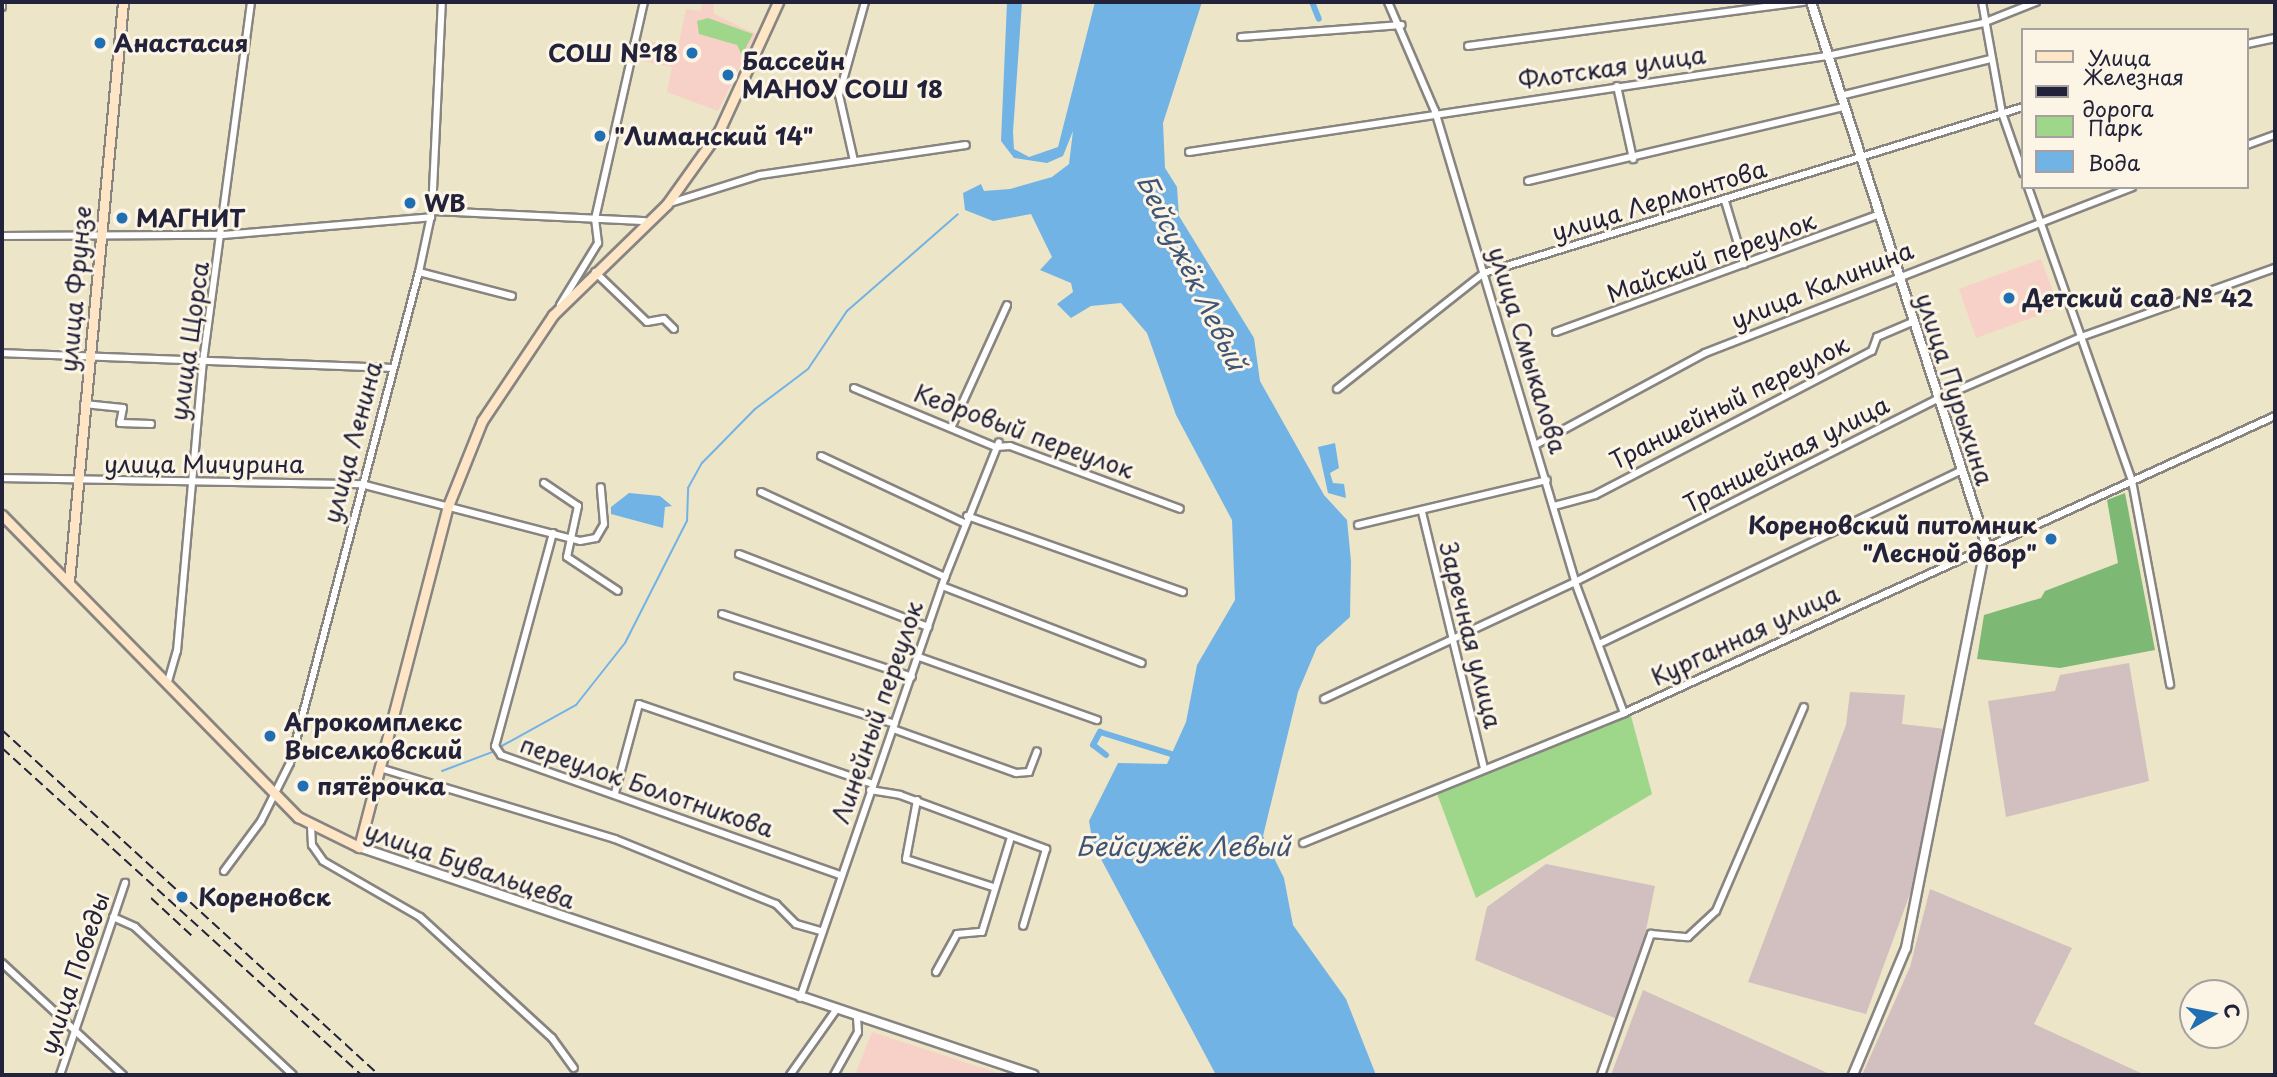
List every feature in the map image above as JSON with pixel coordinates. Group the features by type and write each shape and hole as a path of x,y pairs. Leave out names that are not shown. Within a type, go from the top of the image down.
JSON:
{"main road":[{"name":"улица Фрунзе","path":"69,581 122,2"},
{"path":"359,847 383,769 448,506 482,421 553,315 645,221 667,204 719,131 778,2"},
{"name":"улица Бувальцева","path":"2,515 276,794 311,826 359,847"}],"street":[{"name":"улица Щорса","path":"167,685 177,651 203,362 223,235 251,2"},
{"name":"улица Ленина","path":"224,871 276,794 290,763 391,369 419,272 431,214 442,2"},
{"path":"553,315 594,253 599,236 595,219 644,2"},
{"path":"854,161 839,94 865,2"},
{"name":"улица Смыкалова","path":"1388,2 1402,25 1435,111 1537,444 1576,582 1623,713"},
{"path":"1468,46 1804,2"},
{"name":"улица Пурыхина","path":"1811,2 1986,544 1906,948 1853,1075"},
{"path":"1982,2 1983,23 2002,113 2022,170"},
{"name":"Флотская улица","path":"1189,152 1435,111 1828,56 1983,23 2036,2"},
{"path":"1241,37 1402,25"},
{"path":"2249,44 2275,38"},
{"path":"1840,96 1991,59"},
{"path":"1616,86 1633,159"},
{"path":"1528,181 1633,159 1843,107"},
{"name":"улица Лермонтова","path":"1338,389 1484,273 1860,160 2022,107"},
{"path":"2249,144 2275,135"},
{"path":"667,204 760,175 966,145"},
{"path":"2029,189 2132,481 2170,684"},
{"name":"улица Калинина","path":"1537,444 1705,353 1897,275 2127,189"},
{"path":"1724,201 1744,264"},
{"path":"2,236 223,235 431,214 645,221"},
{"name":"Майский переулок","path":"1556,332 1878,215"},
{"name":"Траншейная улица","path":"1324,699 1576,582 1937,399 2081,337 2275,268"},
{"path":"419,272 512,296"},
{"path":"594,272 647,322 664,319 674,329"},
{"path":"951,428 1007,305"},
{"name":"Траншейный переулок","path":"1554,506 1595,495 1872,351 1877,337 1913,321"},
{"path":"2,354 88,353 203,362 391,369"},
{"name":"Кедровый переулок","path":"854,388 951,428 1010,446 1180,509"},
{"path":"84,404 122,408 120,423 150,424"},
{"name":"Курганная улица","path":"1303,843 1623,713 1986,544 2275,416"},
{"name":"Линейный переулок","path":"800,998 840,875 912,677 945,577 998,444"},
{"path":"821,456 966,519 1183,592"},
{"path":"1598,645 1962,470"},
{"name":"улица Мичурина","path":"2,478 191,485 361,484 568,538 592,540 600,533 608,510 601,487"},
{"path":"1357,525 1422,512 1547,480"},
{"path":"544,483 578,506 568,538 567,557 618,591"},
{"path":"761,492 945,577"},
{"name":"Заречная улица","path":"1422,512 1450,642 1485,768"},
{"name":"переулок Болотникова","path":"553,533 495,746 500,755 615,793 840,875"},
{"path":"738,554 928,627"},
{"path":"942,586 1142,663"},
{"path":"722,614 912,677"},
{"path":"919,657 1097,720"},
{"path":"738,676 894,727 1016,773 1029,772 1037,751"},
{"path":"615,793 639,704 871,787 917,800 1046,849 1023,926"},
{"path":"1601,1075 1651,934 1688,937 1716,911 1804,707"},
{"path":"383,769 615,839 776,904 796,924 821,931"},
{"path":"917,800 905,859 993,887"},
{"path":"311,826 312,845 323,861 420,917 552,1038 574,1068"},
{"path":"936,972 957,933 982,932 993,887 1011,837"},
{"name":"улица Бувальцева","path":"359,847 1034,1075"},
{"name":"улица Победы","path":"60,1075 125,883"},
{"path":"113,917 135,927 293,1075"},
{"path":"2,963 123,1075"},
{"path":"790,1075 836,1010"},
{"path":"834,1075 858,1032 857,1017"}],"shaded area":[{"name":"СОШ №18","path":"703,2 713,2 714,14 756,34 718,111 667,92 672,67 637,60 641,40 678,47 686,9 700,11"},
{"name":"Детский сад № 42","path":"2041,259 2059,308 1976,338 1959,289"},
{"path":"2129,663 2149,781 2006,817 1988,701 2055,691 2060,675"},
{"path":"1850,692 1905,695 1902,724 1945,729 1915,880 1866,1014 1748,982 1846,725"},
{"path":"1546,864 1655,886 1641,954 1617,1019 1475,960 1487,907"},
{"path":"1930,889 2072,948 2034,1024 2145,1075 1862,1075 1910,967"},
{"path":"1643,990 1832,1075 1611,1075"},
{"path":"872,1032 1004,1075 855,1075"}],"green space":[{"path":"708,18 753,34 742,55 737,45 699,34 697,21"},
{"path":"2125,493 2155,650 2060,668 1977,659 1984,615 2041,598 2045,591 2118,563 2107,500"},
{"path":"1631,716 1652,794 1476,898 1436,791"}],"water":[{"name":"Бейсужёк Левый","path":"1007,2 1022,2 1013,132 1014,149 1029,157 1058,147 1095,2 1202,2 1163,123 1165,168 1177,187 1179,216 1254,338 1260,381 1324,495 1347,520 1351,561 1350,617 1317,647 1298,692 1263,836 1284,878 1293,925 1346,999 1376,1075 1216,1075 1093,844 1089,821 1118,763 1167,764 1186,722 1197,665 1235,600 1232,520 1176,415 1147,333 1121,303 1091,306 1071,318 1057,304 1073,292 1071,283 1040,270 1052,257 1031,214 993,221 965,210 963,193 981,184 984,191 1010,189 1052,177 1069,164 1073,131 1063,156 1047,163 1014,158 1001,141"},
{"path":"1335,443 1339,468 1330,473 1333,483 1344,484 1346,498 1328,493 1318,447"},
{"path":"629,493 660,496 672,506 665,507 663,528 611,514 611,507"}],"waterway":[{"path":"1312,2 1319,19"},
{"path":"500,747 576,705 625,643 687,521 688,488 702,463 755,409 808,369 847,311 958,214"},
{"path":"1106,755 1093,745 1100,732 1171,754"},
{"path":"442,771 495,751"}],"railway":[{"path":"2,730 379,1075"},
{"path":"2,748 361,1075"},
{"path":"151,898 192,936"}],"place":[{"name":"Анастасия","path":"100,43"},
{"name":"СОШ №18","path":"692,53"},
{"name":"Бассейн МАНОУ СОШ 18","path":"728,75"},
{"name":"\"Лиманский 14\"","path":"600,136"},
{"name":"WB","path":"410,203"},
{"name":"МАГНИТ","path":"122,218"},
{"name":"Детский сад № 42","path":"2009,298"},
{"name":"Кореновский питомник \"Лесной двор\"","path":"2051,539"},
{"name":"Агрокомплекс Выселковский","path":"270,736"},
{"name":"пятёрочка","path":"303,786"},
{"name":"Кореновск","path":"182,897"}]}
